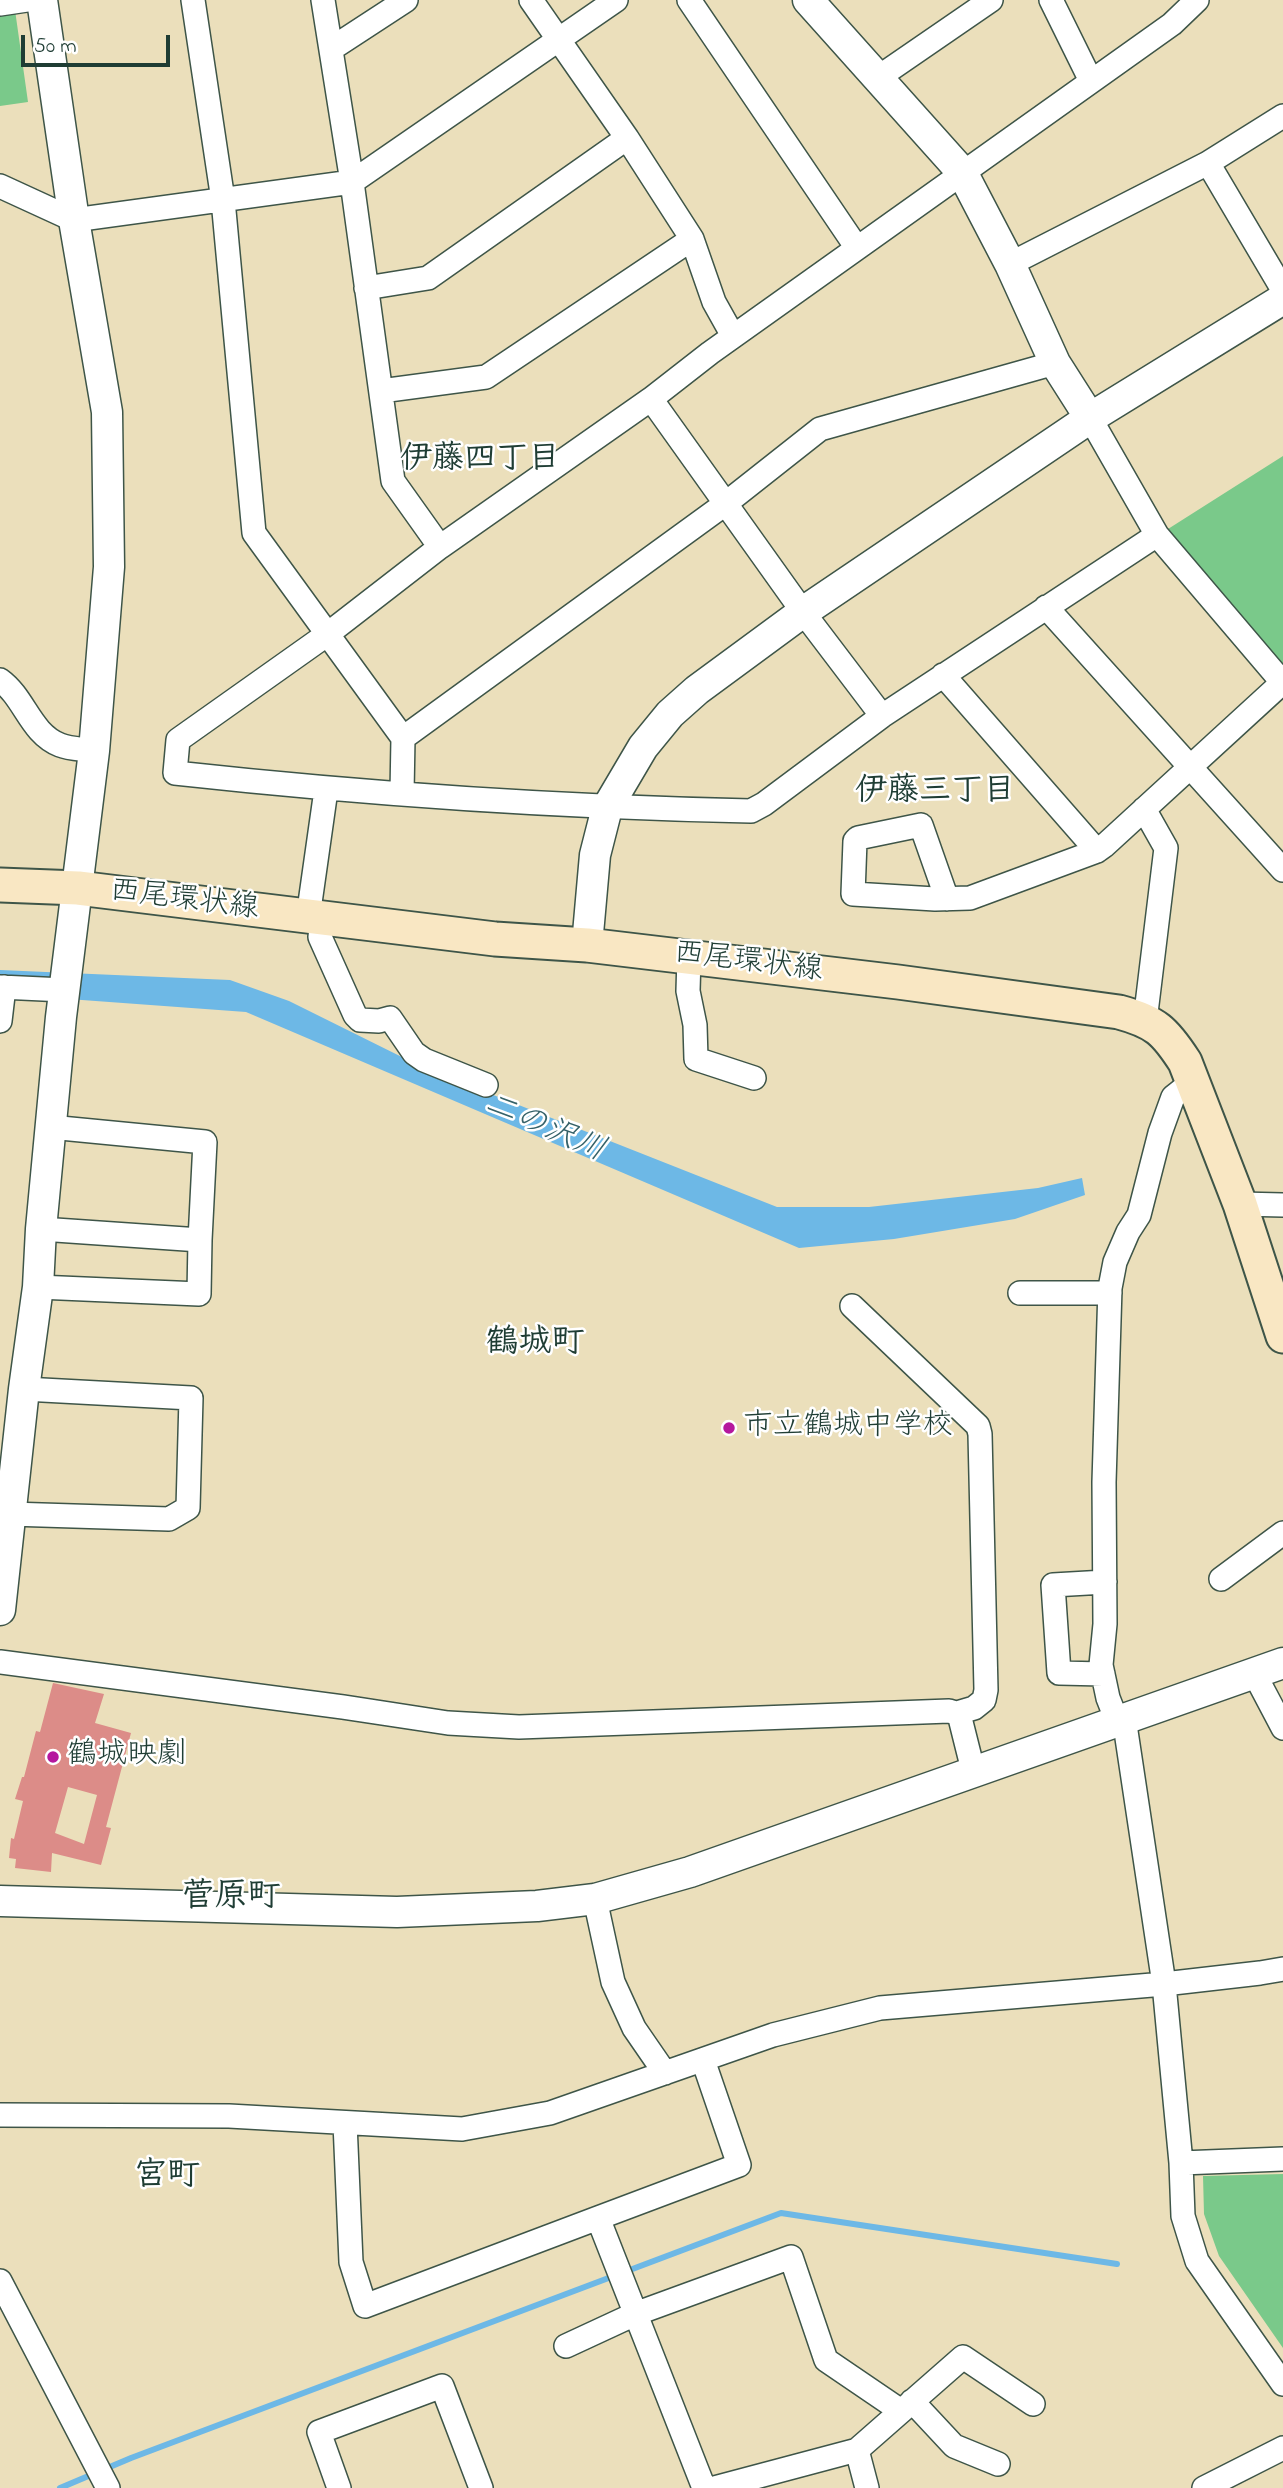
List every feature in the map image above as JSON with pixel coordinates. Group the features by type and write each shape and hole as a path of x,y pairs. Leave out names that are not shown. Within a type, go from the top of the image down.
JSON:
{"main road":[{"name":"西尾環状線","path":"0,885 78,888 495,939 587,945 689,957 1106,1010 1145,1020 1156,1025 1173,1043 1185,1062 1240,1204 1282,1329"}],"street":[{"path":"0,4 27,0"},
{"path":"0,1610 38,1287 67,955 78,888 94,751 109,566 107,412 74,220 42,0"},
{"path":"193,0 223,200 254,533 403,737 402,793"},
{"path":"323,0 352,183 393,481 440,547"},
{"path":"331,49 405,0"},
{"path":"531,0 627,138 692,239 714,302 733,336"},
{"path":"0,186 74,220 352,183 616,0"},
{"path":"689,0 857,248"},
{"path":"808,0 962,172 1010,264 1055,363 1157,535 1283,682 1097,851 970,898 947,899 853,894 855,841 858,838 920,825 947,899"},
{"path":"879,77 991,0"},
{"path":"1051,0 1091,81"},
{"path":"1157,535 882,716 751,811 607,808 326,790 176,773 178,740 329,633 440,547 651,399 733,336 1172,24 1197,0"},
{"path":"1010,264 1208,163 1283,116"},
{"path":"366,288 428,278 627,138"},
{"path":"1208,163 1283,290"},
{"path":"381,391 486,377 692,239"},
{"path":"587,945 595,855 607,808 643,747 670,714 697,690 803,612 1090,418 1283,299"},
{"path":"403,737 725,504 820,429 1055,363"},
{"path":"651,399 803,612 882,716"},
{"path":"1046,607 1283,870"},
{"path":"943,675 1097,851"},
{"path":"0,680 10,687 38,730 60,745 94,751"},
{"path":"326,790 315,918 320,937 355,1014 360,1020 379,1021 390,1018 414,1053 486,1085"},
{"path":"1144,809 1166,848 1145,1020"},
{"path":"689,957 688,990 695,1025 696,1059 754,1078"},
{"path":"0,1021 2,987 62,1004"},
{"path":"1192,1082 1173,1097 1160,1133 1139,1215 1115,1262 1110,1293 1104,1482 1103,1674 1108,1698 1121,1719 1164,1984 1181,2163 1183,2216 1197,2261 1283,2384"},
{"path":"38,1287 199,1294 205,1142 50,1127"},
{"path":"1240,1204 1283,1205"},
{"path":"41,1229 200,1240"},
{"path":"1020,1293 1110,1293"},
{"path":"0,1662 448,1723 519,1727 948,1711 957,1713 974,1708 984,1700 986,1690 981,1434 978,1426 852,1306"},
{"path":"10,1514 169,1519 188,1508 191,1398 24,1390"},
{"path":"1221,1579 1283,1533"},
{"path":"1103,1674 1059,1673 1053,1585 1105,1582"},
{"path":"0,1901 397,1912 537,1906 595,1899 690,1872 973,1770 1283,1663"},
{"path":"1254,1673 1283,1728"},
{"path":"957,1713 973,1770"},
{"path":"595,1899 613,1982 634,2028 665,2073"},
{"path":"0,2115 229,2116 462,2129 550,2113 773,2035 880,2008 1164,1984 1283,1969"},
{"path":"345,2123 351,2262 365,2306 739,2165 703,2060"},
{"path":"1181,2163 1283,2159"},
{"path":"598,2218 704,2488"},
{"path":"566,2346 635,2314 791,2257 826,2360 906,2406 954,2446 998,2464"},
{"path":"0,2281 108,2488"},
{"path":"714,2488 857,2449 963,2357 1033,2404"},
{"path":"336,2487 319,2432 442,2386 481,2488"},
{"path":"1204,2488 1283,2448"},
{"path":"857,2449 867,2488"}],"green space":[{"path":"15,10 28,102 0,106 0,12"},
{"path":"1283,456 1283,667 1168,529"},
{"path":"1283,2174 1283,2348 1219,2256 1204,2214 1203,2176"}],"water":[{"name":"二の沢川","path":"0,970 230,980 289,1001 420,1066 777,1207 869,1207 1038,1188 1082,1178 1085,1195 1015,1219 894,1239 799,1248 246,1012 0,994"}],"building":[{"path":"53,1683 104,1694 95,1723 131,1733 106,1827 111,1828 101,1865 52,1853 51,1872 15,1868 16,1859 9,1858 11,1838 14,1839 23,1801 15,1799 24,1777 36,1731 40,1732","holes":["68,1787 97,1795 84,1844 55,1833"]}],"waterway":[{"path":"60,2488 131,2458 781,2213 1117,2264"}],"place":[{"name":"市立鶴城中学校","path":"729,1428"},
{"name":"鶴城映劇","path":"53,1757"}],"district":[{"name":"伊藤四丁目","path":"480,462"},
{"name":"伊藤三丁目","path":"935,794"},
{"name":"鶴城町","path":"535,1346"},
{"name":"菅原町","path":"231,1900"},
{"name":"宮町","path":"167,2179"}]}
